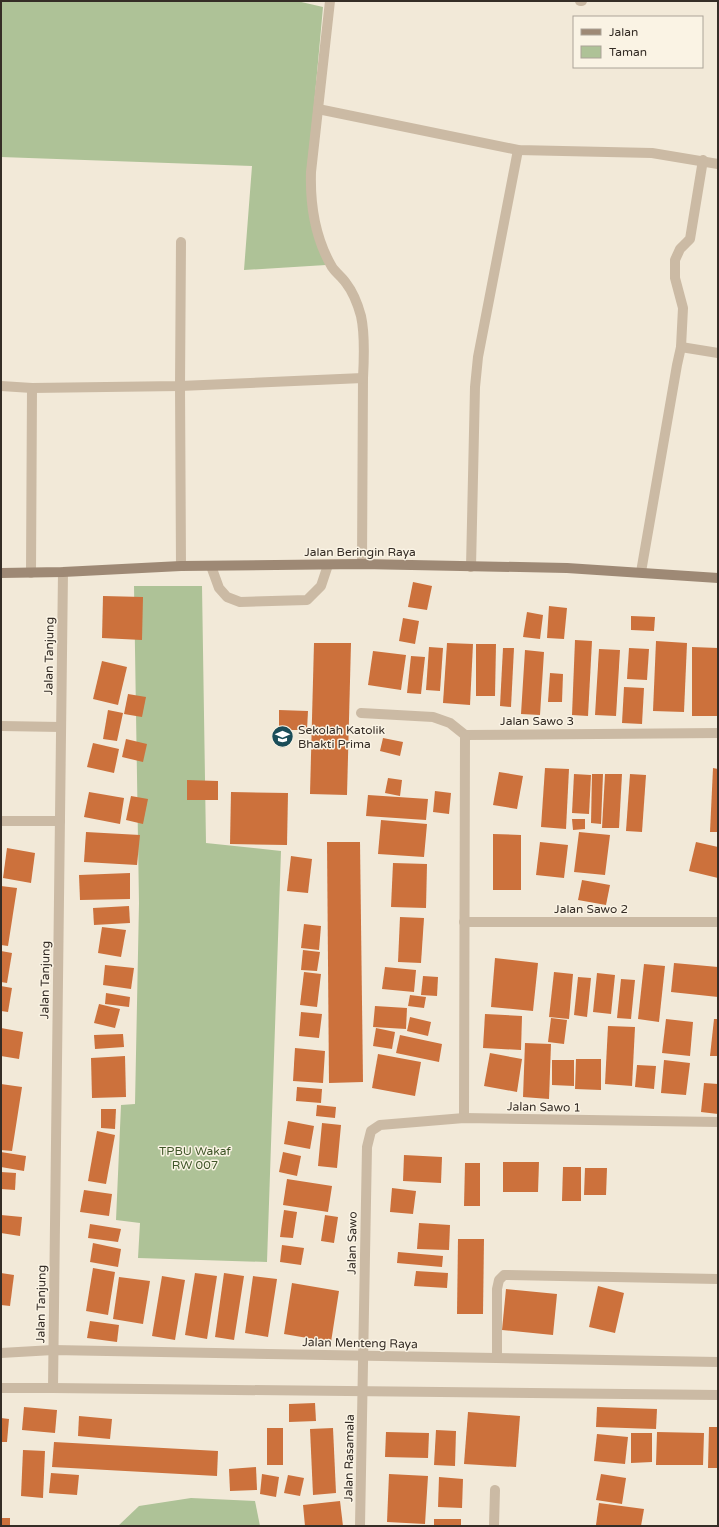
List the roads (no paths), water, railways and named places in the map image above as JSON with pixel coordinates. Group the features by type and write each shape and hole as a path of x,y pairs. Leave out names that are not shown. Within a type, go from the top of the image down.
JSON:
{"street":[{"path":"330,1 310,194 314,221 324,251 333,268 346,282 354,297 361,317 364,360 362,564"},
{"path":"318,108 518,150 652,153 718,162"},
{"path":"471,567 475,387 478,357 518,150"},
{"path":"641,572 676,365 681,347 683,308 675,278 675,260 680,249 690,239 703,160"},
{"path":"181,242 181,566"},
{"path":"681,347 718,353"},
{"path":"1,386 32,388 180,386 363,378"},
{"path":"31,573 32,388"},
{"name":"Jalan Beringin Raya","path":"1,573 63,572 181,566 362,564 567,568 718,578"},
{"path":"212,566 219,588 227,597 240,602 307,600 321,586 328,565"},
{"name":"Jalan Tanjung","path":"53,1388 63,572"},
{"path":"361,713 433,717 450,723 465,735 464,1118"},
{"path":"1,726 61,727"},
{"name":"Jalan Sawo 3","path":"465,735 718,733"},
{"path":"1,821 60,821"},
{"name":"Jalan Sawo 2","path":"464,922 718,922"},
{"name":"Jalan Sawo 1","path":"371,1131 380,1125 464,1118 718,1122"},
{"name":"Jalan Sawo","path":"363,1391 367,1147 371,1131"},
{"path":"497,1358 497,1289 498,1280 504,1275 718,1279"},
{"name":"Jalan Menteng Raya","path":"1,1353 53,1350 718,1362"},
{"path":"1,1388 718,1395"},
{"name":"Jalan Rasamala","path":"360,1526 363,1391"},
{"path":"494,1526 495,1490"}],"place":[{"name":"Sekolah Katolik Bhakti Prima","path":"282,737"}],"park label":[{"name":"TPBU Wakaf RW 007","path":"195,1158"}]}
